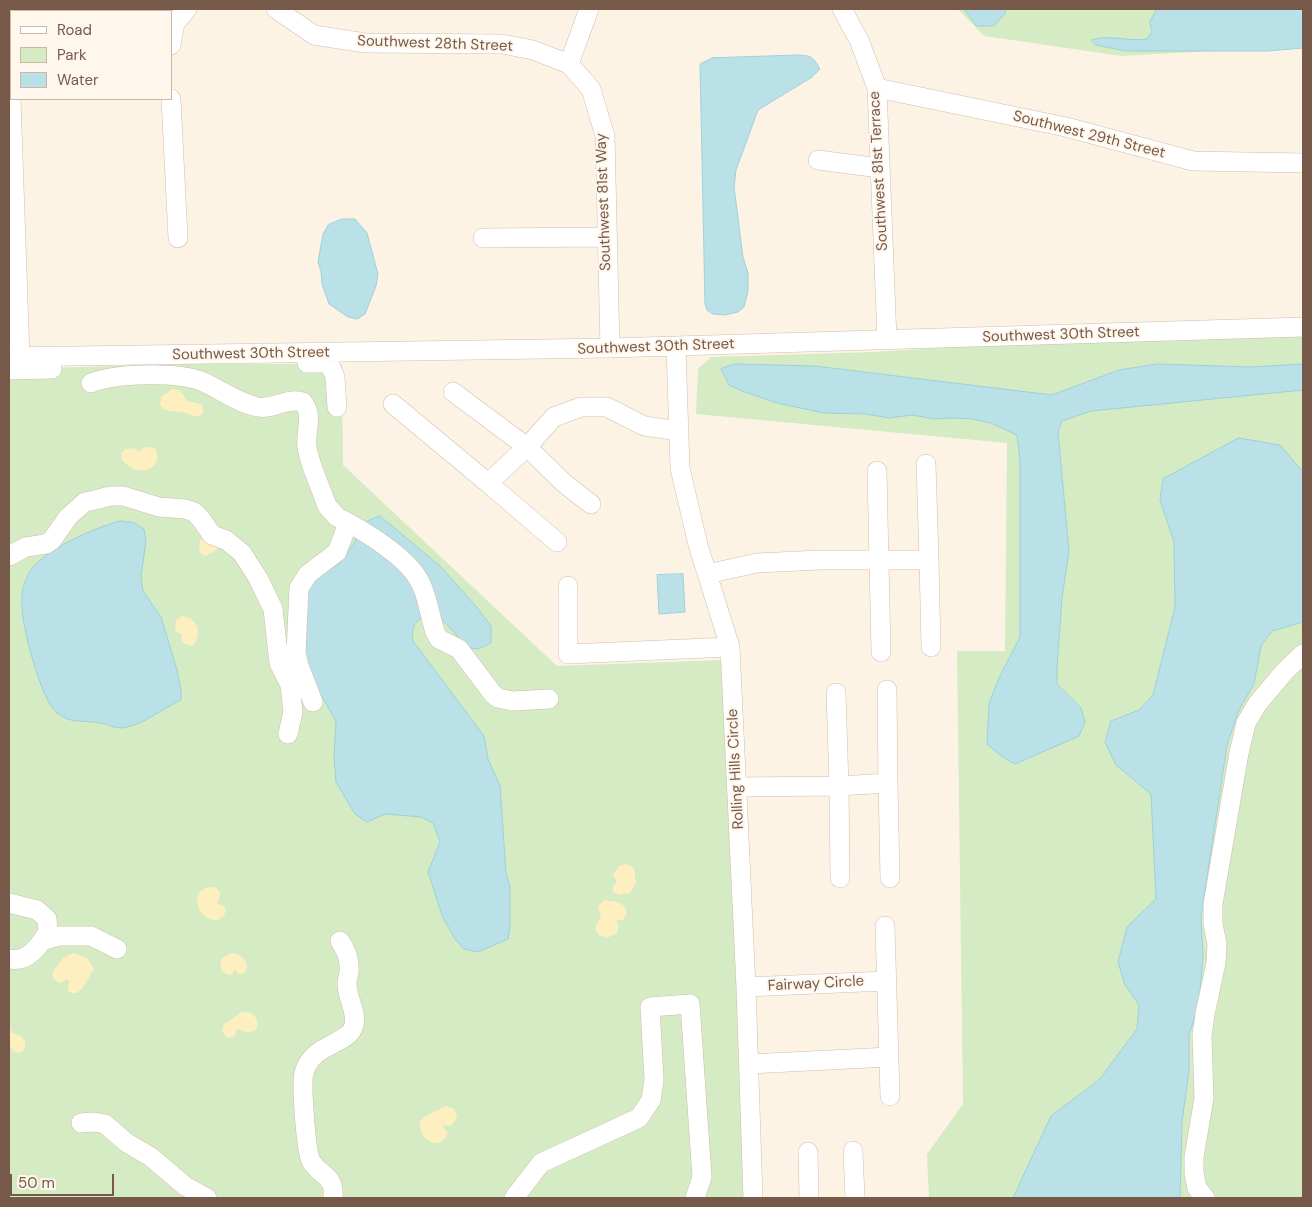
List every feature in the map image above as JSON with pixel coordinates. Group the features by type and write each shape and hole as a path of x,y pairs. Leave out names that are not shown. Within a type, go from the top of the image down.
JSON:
{"street":[{"path":"172,40 175,23 187,9"},
{"name":"Southwest 28th Street","path":"276,9 314,35 364,43 502,44 533,50 569,64"},
{"path":"569,64 589,9"},
{"name":"Southwest 81st Terrace","path":"842,9 859,40 876,88 887,340"},
{"name":"Southwest 81st Way","path":"569,64 591,89 605,136 610,348"},
{"name":"Southwest 29th Street","path":"876,88 1066,127 1193,161 1303,163"},
{"path":"11,100 12,361 219,364 261,362 329,363 335,377 338,407"},
{"path":"170,100 178,238"},
{"path":"818,160 880,168"},
{"path":"483,238 606,237"},
{"name":"Southwest 30th Street","path":"12,361 610,348 1303,327"},
{"name":"Rolling Hills Circle","path":"676,346 680,468 698,545 730,647 746,988 753,1198"},
{"path":"91,383 110,377 177,377 203,382 259,407 290,401 303,402 309,416 306,436 309,454 327,506 337,517 390,550 415,574 422,586 439,639 459,649 493,694 498,698 512,701 549,699"},
{"path":"453,392 527,447 564,484 591,504"},
{"path":"393,404 557,542"},
{"path":"488,483 527,447 554,417 581,408 607,408 644,426 679,431"},
{"path":"926,464 931,647"},
{"path":"877,471 881,652"},
{"path":"9,556 26,547 46,544 52,540 68,517 85,502 110,496 123,496 159,507 185,509 194,512 212,534 226,540 242,553 258,578 273,609 279,662 290,685 293,712 288,734"},
{"path":"313,702 296,653 299,588 308,574 337,552 351,525"},
{"path":"707,574 757,563 820,560 929,560"},
{"path":"568,586 568,654 730,647"},
{"path":"1205,1198 1198,1188 1194,1173 1194,1157 1204,1098 1202,1036 1204,1014 1216,963 1213,904 1239,752 1246,723 1258,703 1285,671 1303,654"},
{"path":"887,690 890,878"},
{"path":"836,693 840,878"},
{"path":"737,787 839,786 888,783"},
{"path":"9,903 37,910 46,919 48,932 34,951 26,958 9,959"},
{"name":"Fairway Circle","path":"885,926 890,1096"},
{"path":"42,940 59,936 91,936 117,950"},
{"path":"333,1198 334,1191 330,1179 311,1161 308,1146 303,1076 307,1063 316,1053 347,1036 354,1027 355,1017 347,984 350,960 340,941"},
{"name":"Fairway Circle","path":"746,988 886,981"},
{"path":"514,1198 541,1163 639,1118 651,1100 654,1080 650,1007 690,1004 702,1177 695,1198"},
{"path":"749,1064 889,1057"},
{"path":"81,1124 94,1122 106,1124 127,1143 151,1157 185,1186 208,1198"},
{"path":"853,1151 855,1198"},
{"path":"808,1152 809,1198"}],"green space":[{"path":"958,9 1303,9 1303,46 1122,56 984,36"},
{"path":"1303,335 1303,1198 929,1198 927,1154 963,1104 957,651 1005,651 1007,443 696,414 698,369 711,357 874,352 1023,342"},
{"path":"184,364 342,364 343,465 557,666 723,660 745,1198 9,1198 9,369"}],"sand":[{"path":"171,390 179,391 187,401 201,404 203,414 196,417 183,412 163,409 160,405 161,397"},
{"path":"134,448 139,452 143,448 155,448 158,456 156,463 148,470 137,470 122,460 121,454 125,449"},
{"path":"202,537 218,544 215,550 205,556 200,553 199,543"},
{"path":"182,616 192,620 197,627 197,637 192,646 183,643 181,639 182,634 175,630 176,620"},
{"path":"626,864 634,868 636,883 630,893 619,895 613,892 613,886 617,882 613,875 619,866"},
{"path":"214,887 220,892 217,904 223,905 226,909 224,916 217,920 210,919 204,915 197,901 199,894 204,889"},
{"path":"605,900 622,904 627,913 623,920 616,920 619,927 617,933 607,938 599,935 596,928 601,917 598,909 599,905"},
{"path":"74,953 87,958 94,969 82,989 76,993 71,993 68,991 69,980 67,979 61,983 54,980 52,974 63,958"},
{"path":"231,953 237,954 246,962 247,968 243,974 239,974 234,970 233,974 229,975 222,970 222,958"},
{"path":"242,1012 255,1016 257,1019 256,1030 248,1033 237,1029 235,1036 229,1038 225,1036 222,1031 223,1025"},
{"path":"9,1025 12,1033 21,1036 25,1041 25,1048 22,1052 14,1052 10,1046"},
{"path":"446,1106 454,1109 457,1115 456,1120 450,1126 442,1125 448,1133 444,1139 440,1142 430,1142 422,1134 420,1121"}],"water":[{"path":"964,9 1004,9 1006,12 994,26 977,26"},
{"path":"1157,9 1303,9 1303,48 1268,51 1126,51 1096,45 1091,40 1098,38 1147,39 1152,32 1150,22"},
{"path":"799,55 812,58 820,69 812,77 758,110 736,170 734,187 743,257 748,273 748,291 744,307 738,312 725,315 713,314 707,310 705,304 700,64 712,58"},
{"path":"342,219 355,219 367,233 378,274 376,286 365,314 357,319 348,317 329,304 322,284 318,262 323,234 328,225"},
{"path":"734,364 815,366 1052,395 1119,370 1157,364 1251,367 1303,364 1303,390 1091,411 1062,421 1058,432 1069,551 1062,598 1057,684 1081,708 1085,722 1079,736 1015,764 1001,756 987,744 989,703 999,678 1020,637 1020,461 1017,435 991,423 972,419 934,419 912,415 889,418 866,414 824,413 777,403 729,385 721,369"},
{"path":"1239,438 1280,445 1303,472 1303,622 1272,631 1261,646 1254,684 1238,712 1227,745 1201,917 1203,957 1199,1003 1189,1035 1189,1071 1182,1122 1180,1198 1013,1198 1051,1116 1099,1080 1137,1029 1139,1005 1125,985 1118,962 1127,927 1156,899 1151,794 1116,765 1105,742 1111,721 1139,710 1153,695 1175,607 1174,542 1160,500 1163,479"},
{"path":"380,516 440,566 491,626 491,643 478,649 463,643 447,624 434,616 427,616 419,620 415,624 413,633 413,641 484,736 488,759 500,786 506,872 510,887 510,927 508,939 478,952 464,949 455,939 443,918 428,872 440,842 433,823 421,817 385,814 367,822 355,814 336,782 334,758 336,721 304,665 306,599 310,582 340,563 354,543 363,523"},
{"path":"120,521 132,522 144,529 146,540 141,577 143,591 161,617 177,670 181,700 141,722 120,728 101,723 69,720 57,713 51,706 39,679 25,630 22,593 29,573 45,556 83,534"},
{"path":"683,574 685,612 659,614 657,575"}]}
